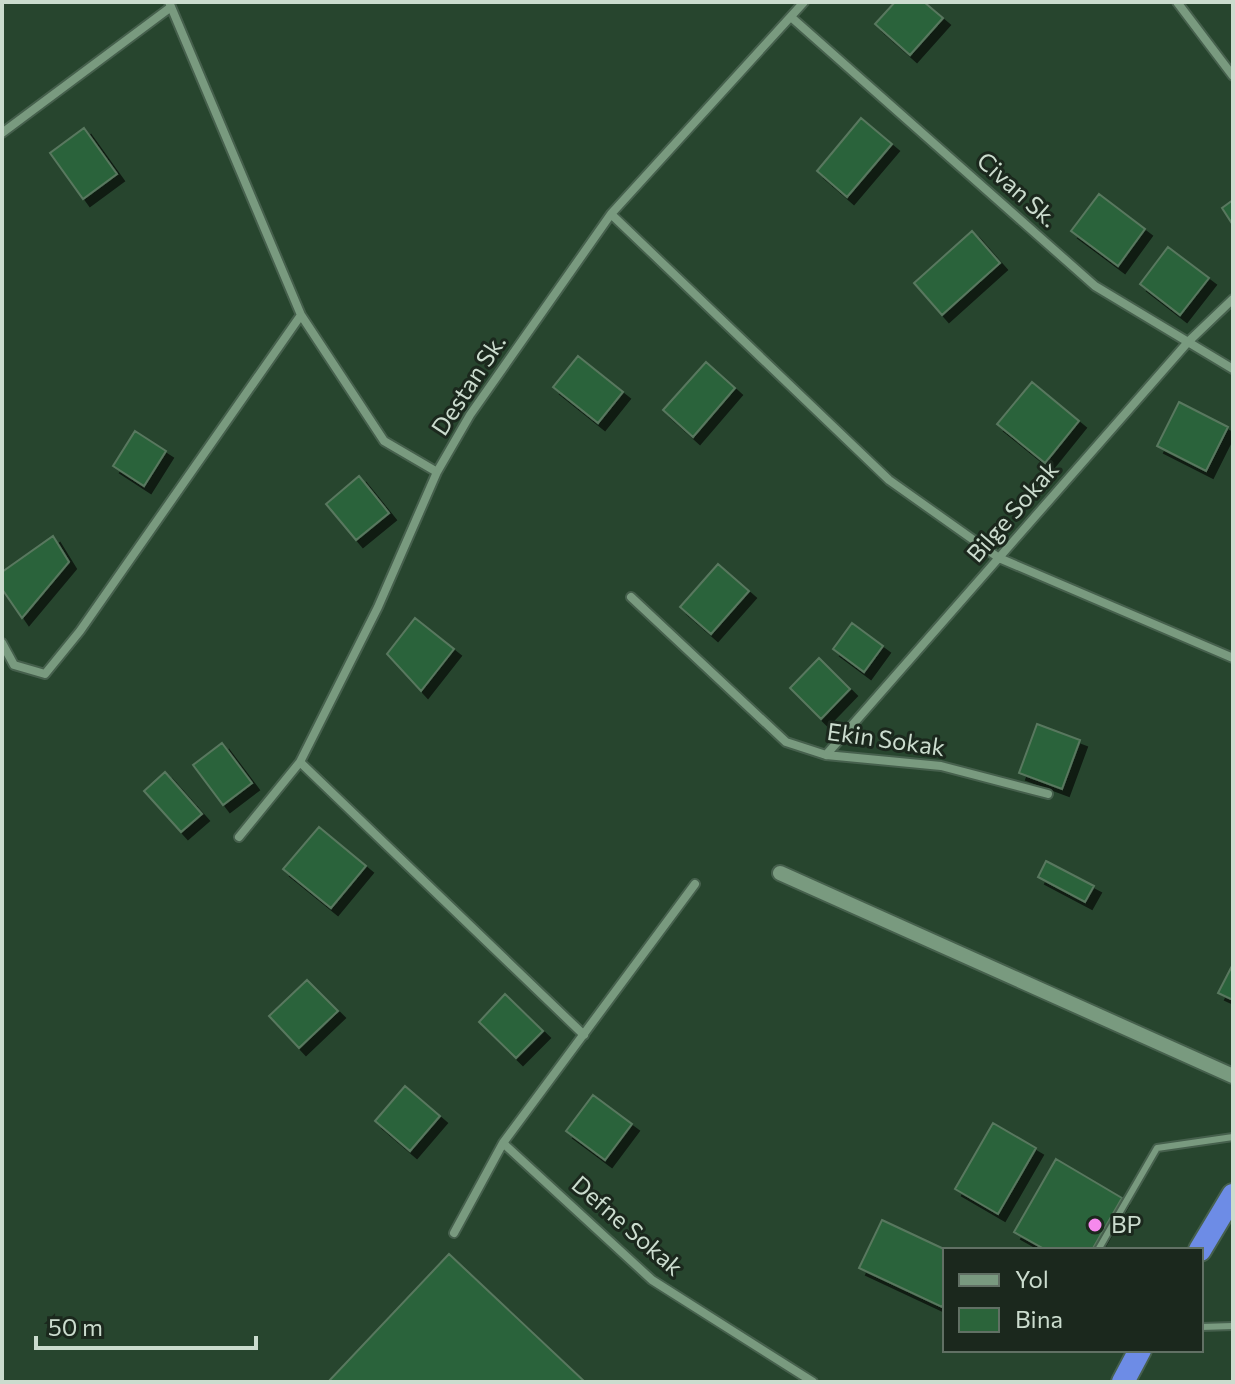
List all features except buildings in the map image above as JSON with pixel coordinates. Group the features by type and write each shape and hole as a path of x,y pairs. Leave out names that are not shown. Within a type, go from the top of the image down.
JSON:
{"highway":[{"path":"1201,1248 1233,1195"},
{"path":"1123,1382 1139,1352"}],"street":[{"name":"Destan Sk.","path":"239,837 300,762 378,607 437,472 470,415 611,214 804,2"},
{"path":"1177,2 1233,76"},
{"path":"2,133 170,4 301,315 384,441 437,472"},
{"name":"Civan Sk.","path":"791,17 1095,286 1233,369"},
{"path":"611,214 889,480 999,558 1233,658"},
{"name":"Bilge Sokak","path":"826,755 1188,342 1233,299"},
{"path":"2,643 14,665 45,674 80,631 301,315"},
{"name":"Ekin Sokak","path":"631,597 786,742 826,755 941,766 1048,794"},
{"path":"300,762 584,1035"},
{"path":"780,873 1233,1076"},
{"path":"454,1233 503,1143 695,884"},
{"name":"Defne Sokak","path":"503,1143 652,1280 813,1382"}],"lane":[{"path":"1099,1248 1157,1148 1233,1137"},
{"path":"1203,1327 1233,1326"}],"place":[{"name":"BP","path":"1095,1225"}]}
